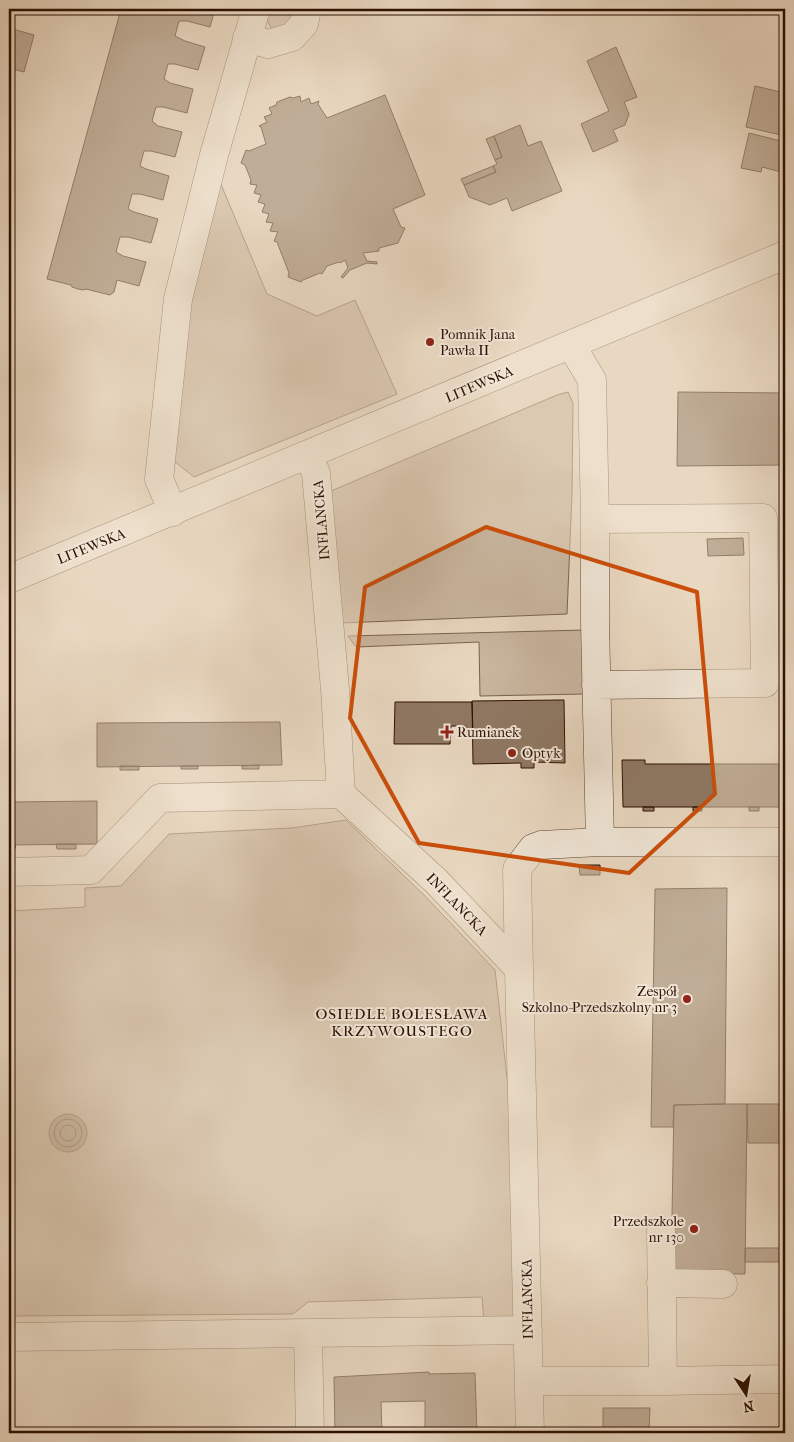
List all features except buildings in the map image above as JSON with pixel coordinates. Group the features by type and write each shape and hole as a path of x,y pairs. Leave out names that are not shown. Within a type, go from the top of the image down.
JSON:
{"street":[{"path":"173,512 159,479 178,299 211,164 256,9"},
{"path":"247,38 268,44 292,37 304,24 307,9"},
{"name":"LITEWSKA","path":"9,579 785,255"},
{"path":"571,345 592,380 600,842"},
{"name":"INFLANCKA","path":"308,455 316,473 335,689 341,794 436,881 519,969 530,1433"},
{"path":"595,519 763,518 765,683 596,685"},
{"path":"9,872 91,870 160,798 341,794"},
{"path":"519,969 517,869 533,848 541,845 600,842 785,842"},
{"path":"661,1231 663,1382"},
{"path":"661,1283 723,1284"},
{"path":"9,1337 270,1335 528,1330"},
{"path":"308,1334 310,1433"},
{"path":"529,1381 663,1382 785,1379"}],"highlighted area":[{"path":"486,527 697,592 715,794 629,873 419,843 350,718 365,587"}],"shaded area":[{"path":"268,9 296,9 294,21 273,30 268,20"},
{"path":"220,182 267,294 317,316 355,300 397,394 194,477 174,461 191,305"},
{"path":"568,392 573,403 572,494 567,614 341,623 331,491"},
{"path":"585,630 585,694 480,696 479,642 356,647 348,636"},
{"path":"346,820 425,896 495,970 510,1105 515,1316 484,1322 482,1297 308,1302 293,1314 9,1316 9,911 85,907 85,888 121,886 169,834 292,828"}],"water":[{"path":"68,1114 82,1119 87,1133 82,1147 68,1152 54,1147 49,1133 54,1119"}],"place":[{"name":"Pomnik Jana Pawła II","path":"430,342"},
{"name":"Rumianek","path":"447,732"},
{"name":"Optyk","path":"512,753"},
{"name":"Zespół Szkolno-Przedszkolny nr 3","path":"687,999"},
{"name":"Przedszkole nr 130","path":"694,1229"}],"district":[{"name":"OSIEDLE BOLESŁAWA KRZYWOUSTEGO","path":"402,1022"}]}
